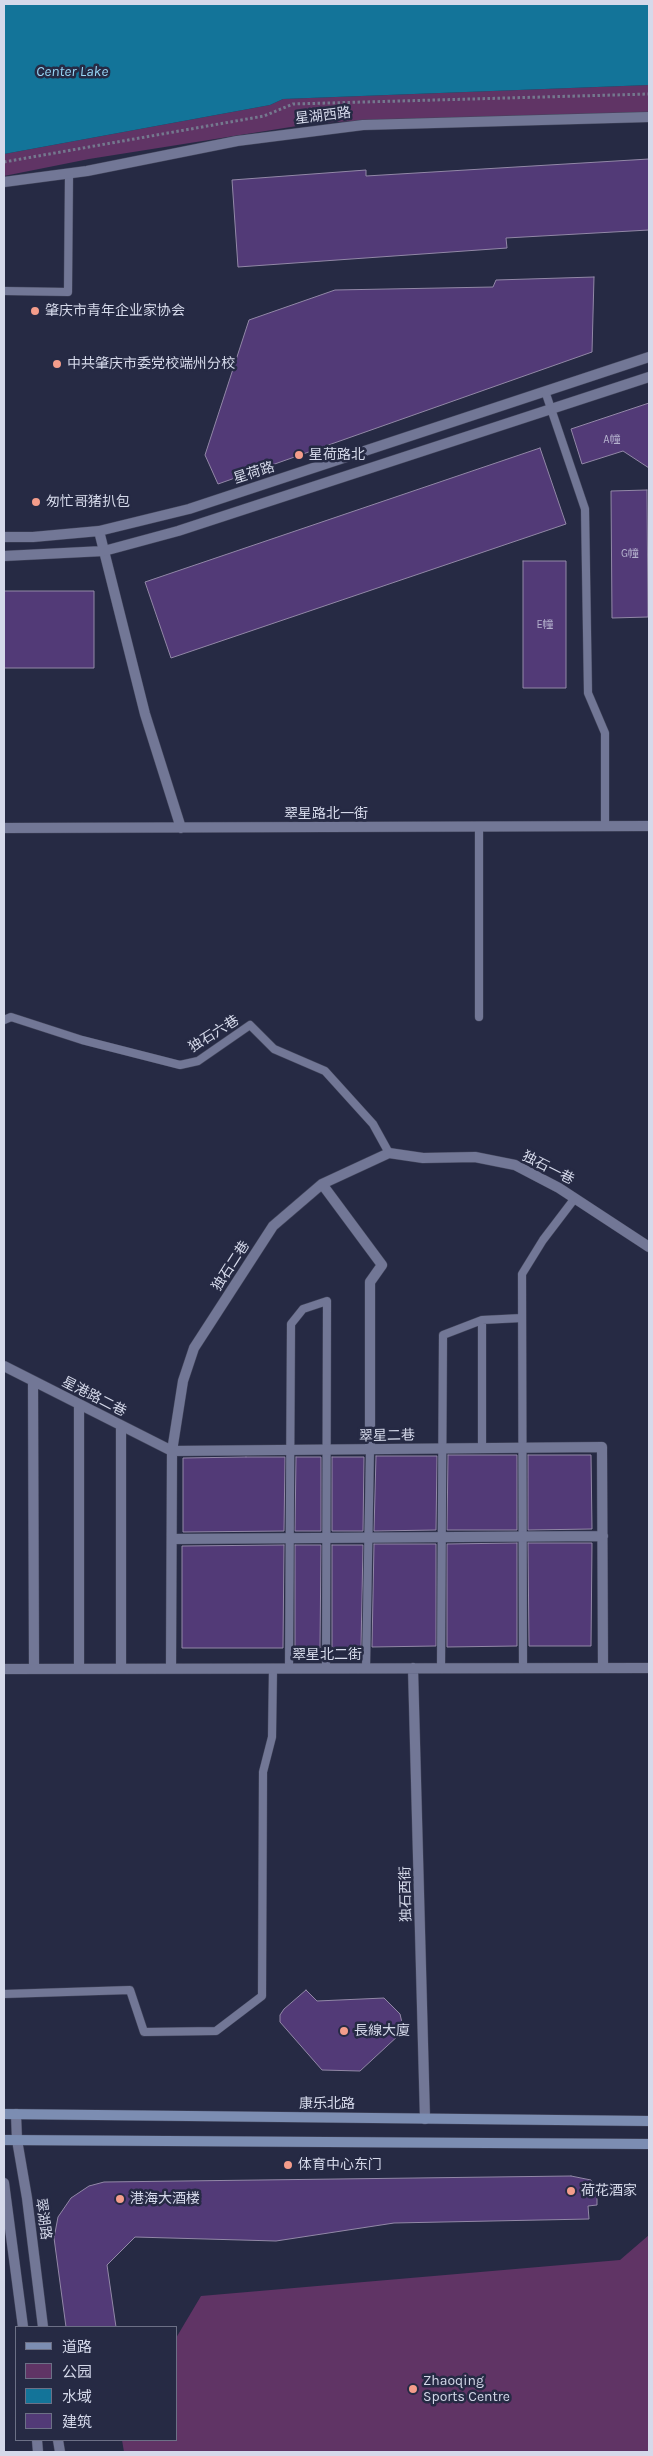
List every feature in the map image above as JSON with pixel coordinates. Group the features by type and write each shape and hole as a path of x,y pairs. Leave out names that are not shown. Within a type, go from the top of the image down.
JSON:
{"main road":[{"name":"康乐北路","path":"4,2114 649,2121"},
{"path":"4,2140 649,2144"}],"street":[{"name":"星湖西路","path":"4,182 69,174 237,141 363,125 649,117"},
{"name":"星荷路","path":"4,537 33,537 99,531 188,509 649,357"},
{"path":"4,556 104,551 178,531 649,377"},
{"path":"99,531 145,714 181,828"},
{"name":"翠星路北一街","path":"4,828 649,826"},
{"name":"独石二巷","path":"171,1668 172,1452 183,1382 194,1348 273,1226 322,1184 390,1153"},
{"name":"独石一巷","path":"390,1153 423,1158 475,1157 514,1166 560,1188 649,1247"},
{"path":"322,1184 382,1265 370,1282 370,1450"},
{"name":"星港路二巷","path":"4,1366 172,1452"},
{"path":"33,1381 34,1668"},
{"path":"79,1405 79,1668"},
{"path":"121,1426 121,1668"},
{"name":"翠星二巷","path":"172,1452 602,1447 603,1536"},
{"path":"172,1539 603,1536 603,1668"},
{"name":"翠星北二街","path":"4,1668 649,1668"},
{"name":"独石西街","path":"413,1668 425,2118"},
{"name":"翠湖路","path":"16,2114 17,2140 27,2198 44,2326"},
{"path":"4,2183 23,2326"}],"lane":[{"path":"5,291 68,292 69,174"},
{"path":"545,391 585,509 588,693 605,733 605,826"},
{"path":"480,826 480,1017"},
{"name":"独石六巷","path":"4,1020 11,1017 82,1040 180,1065 198,1062 250,1026 274,1049 325,1071 373,1124 390,1153"},
{"path":"523,1668 522,1274 543,1240 575,1198"},
{"path":"289,1668 291,1324 303,1309 327,1301 326,1668"},
{"path":"441,1668 443,1335 482,1320 522,1318"},
{"path":"482,1320 482,1448"},
{"path":"366,1668 370,1450"},
{"path":"4,1994 130,1990 144,2032 216,2031 262,1996 263,1772 272,1737 273,1668"}],"green space":[{"path":"649,85 649,117 393,119 316,123 89,159 4,176 4,154 270,105 283,99"},
{"name":"Zhaoqing Sports Centre","path":"649,2235 649,2452 124,2452 122,2441 178,2441 178,2335 201,2296 620,2260"}],"water":[{"name":"Center Lake","path":"4,4 649,4 649,85 283,99 270,105 4,154"}],"building":[{"path":"649,159 649,230 506,238 507,248 238,267 232,180 366,170 366,176"},
{"path":"594,277 592,352 218,484 205,455 249,320 335,290 493,287 496,280"},
{"path":"649,403 649,468 623,451 582,464 571,429"},
{"path":"540,448 566,524 171,658 145,582"},
{"path":"647,490 648,617 612,618 611,491"},
{"path":"523,561 566,561 566,688 523,688"},
{"path":"4,591 94,591 94,668 4,668"},
{"path":"448,1455 517,1455 517,1530 447,1530"},
{"path":"528,1455 591,1455 592,1529 528,1530"},
{"path":"376,1456 437,1456 436,1530 374,1531"},
{"path":"285,1457 284,1531 183,1532 183,1458"},
{"path":"296,1457 321,1457 321,1531 295,1531"},
{"path":"332,1457 364,1457 363,1531 332,1531"},
{"path":"517,1543 517,1646 447,1647 447,1544"},
{"path":"528,1543 592,1543 591,1646 529,1646"},
{"path":"374,1544 436,1544 436,1646 372,1647"},
{"path":"284,1545 283,1648 182,1648 182,1546"},
{"path":"295,1545 321,1545 320,1648 295,1648"},
{"path":"332,1545 363,1545 361,1647 332,1648"},
{"name":"長線大廈","path":"306,1990 317,2001 384,1998 400,2014 403,2027 400,2034 360,2071 322,2070 280,2022 280,2015 284,2009"},
{"path":"571,2176 591,2180 597,2190 597,2205 588,2206 589,2219 394,2223 276,2241 135,2237 107,2265 116,2326 66,2326 54,2238 58,2217 71,2198 89,2186 104,2182"}],"place":[{"name":"肇庆市青年企业家协会","path":"35,311"},
{"name":"中共肇庆市委党校端州分校","path":"57,364"},
{"name":"星荷路北","path":"299,455"},
{"name":"匆忙哥猪扒包","path":"36,502"},
{"name":"長線大廈","path":"344,2031"},
{"name":"体育中心东门","path":"288,2165"},
{"name":"荷花酒家","path":"571,2191"},
{"name":"港海大酒楼","path":"120,2199"},
{"name":"Zhaoqing Sports Centre","path":"413,2389"}]}
